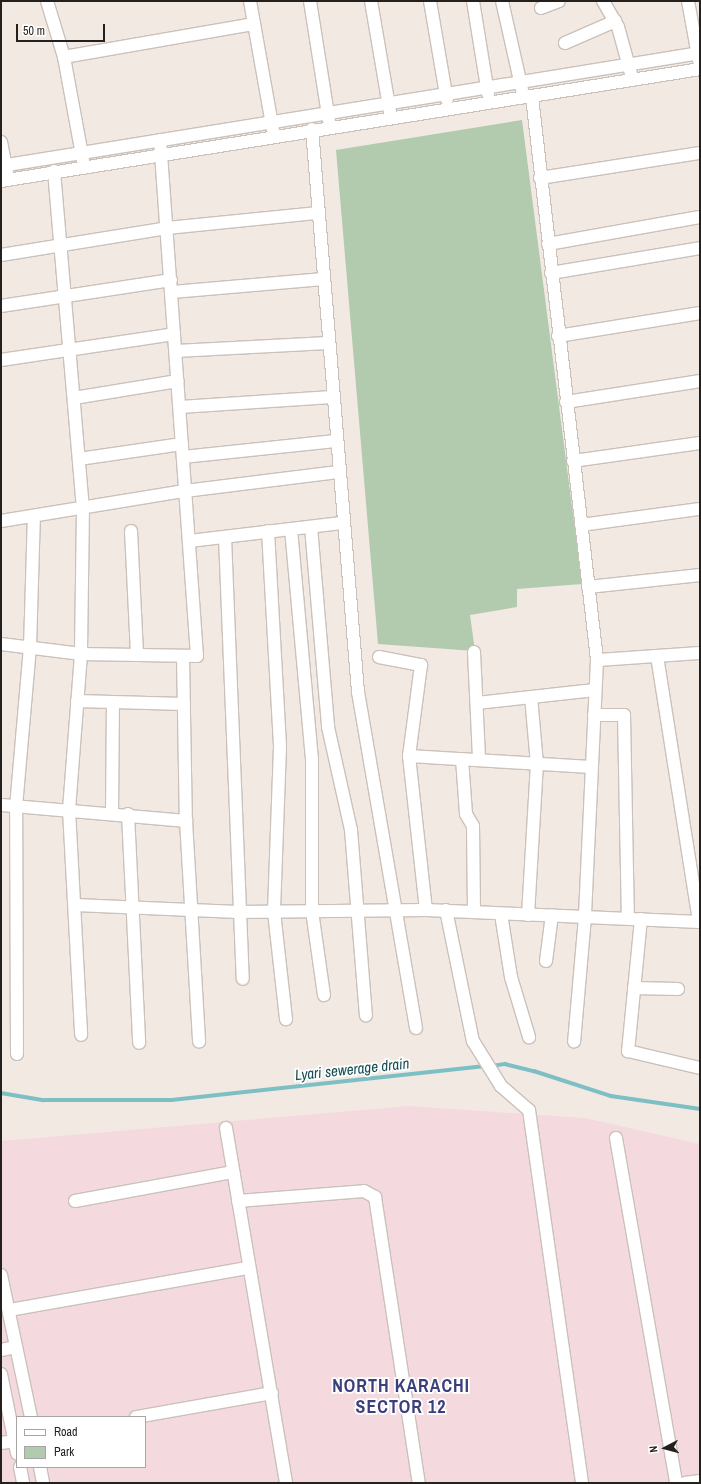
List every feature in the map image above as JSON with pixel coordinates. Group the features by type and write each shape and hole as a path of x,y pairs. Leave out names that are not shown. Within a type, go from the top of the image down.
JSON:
{"street":[{"path":"47,1 64,57 84,166"},
{"path":"250,1 274,135"},
{"path":"310,1 330,126"},
{"path":"371,1 391,117"},
{"path":"430,1 448,109"},
{"path":"472,1 490,103"},
{"path":"502,1 520,83 528,98 540,178 597,660 585,917 574,1042"},
{"path":"541,8 559,1"},
{"path":"602,1 615,21 629,66 632,81"},
{"path":"1,142 4,180 330,126 528,98 700,69 699,53 688,1"},
{"path":"565,43 615,21"},
{"path":"64,57 254,24"},
{"path":"3,166 389,104 445,92 520,83 629,66 699,53"},
{"path":"312,129 335,441 358,692 416,1028"},
{"path":"1,644 81,654 197,656 160,140"},
{"path":"540,178 700,153"},
{"path":"54,171 83,508 81,654 69,810 81,1034"},
{"path":"1,255 167,228 318,213"},
{"path":"548,244 700,217"},
{"path":"551,274 700,248"},
{"path":"1,306 65,296 171,286 323,280"},
{"path":"558,336 700,313"},
{"path":"1,360 174,334"},
{"path":"176,351 328,343"},
{"path":"74,398 178,381"},
{"path":"566,402 700,381"},
{"path":"180,408 332,397"},
{"path":"183,457 335,441"},
{"path":"573,461 700,443"},
{"path":"79,459 182,444"},
{"path":"1,521 185,491 338,472"},
{"path":"581,525 700,509"},
{"path":"17,1054 16,807 30,648 34,516"},
{"path":"189,541 342,523"},
{"path":"311,527 328,727 351,830 366,1015"},
{"path":"291,529 312,758 312,910 324,995"},
{"path":"131,531 137,655"},
{"path":"268,532 280,747 274,912 286,1019"},
{"path":"224,536 238,912 243,979"},
{"path":"588,587 700,575"},
{"path":"474,652 480,760"},
{"path":"597,660 700,654"},
{"path":"183,656 186,821 199,1042"},
{"path":"75,905 238,912 312,910 446,910 501,914 700,922 657,656"},
{"path":"378,657 421,665 409,756 426,910"},
{"path":"477,702 595,690"},
{"path":"528,914 536,764 531,697"},
{"path":"77,701 184,704"},
{"path":"112,813 113,702"},
{"path":"594,715 624,715 628,918"},
{"path":"409,756 591,767"},
{"path":"462,759 466,814 473,826 474,911"},
{"path":"1,805 128,814 186,821"},
{"path":"128,814 139,1043"},
{"path":"446,910 473,1041 501,1086 529,1110 582,1483"},
{"path":"501,914 511,977 529,1037"},
{"path":"546,961 552,915"},
{"path":"641,920 628,1051 700,1068"},
{"path":"634,988 678,989"},
{"path":"226,1128 248,1268 272,1393 286,1483"},
{"path":"616,1138 676,1483"},
{"path":"75,1201 233,1172"},
{"path":"238,1201 364,1191 375,1197 420,1483"},
{"path":"9,1310 248,1268"},
{"path":"1,1275 31,1416"},
{"path":"1,1350 16,1347"},
{"path":"1,1374 16,1447 1,1443"},
{"path":"142,1416 272,1393"},
{"path":"20,1468 23,1483"},
{"path":"40,1468 43,1483"},
{"path":"685,1483 700,1481"}],"shaded area":[{"path":"409,1106 585,1118 700,1144 700,1483 1,1483 1,1141"}],"green space":[{"path":"522,120 582,584 517,589 517,607 470,615 475,651 378,644 336,150"}],"waterway":[{"name":"Lyari sewerage drain","path":"492,1066 505,1064 534,1071 611,1096 700,1109"},
{"name":"Lyari sewerage drain","path":"1,1093 43,1100 172,1100 485,1066"}],"district":[{"name":"NORTH KARACHI SECTOR 12","path":"401,1397"}]}
